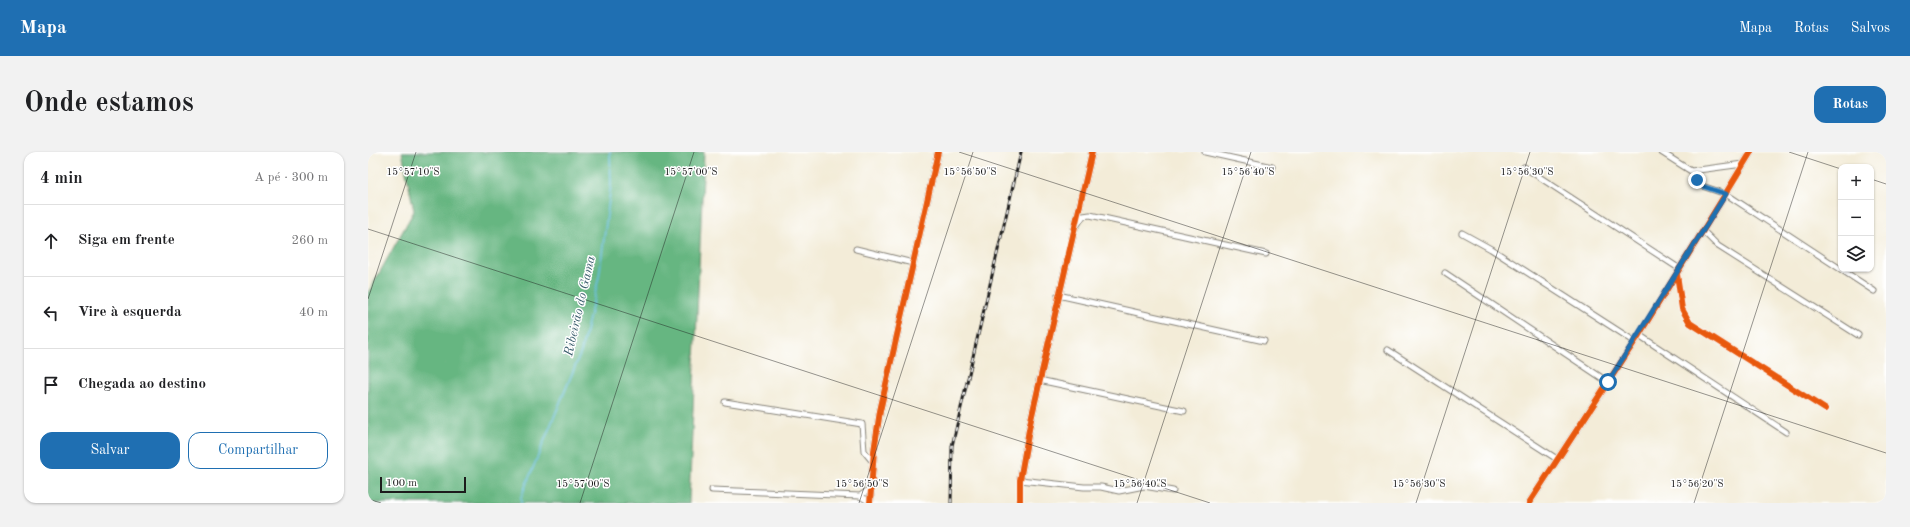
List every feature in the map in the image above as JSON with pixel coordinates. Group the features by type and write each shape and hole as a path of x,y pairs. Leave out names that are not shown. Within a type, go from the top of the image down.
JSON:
{"street":[{"path":"870,502 870,489 880,411 938,152"},
{"path":"1020,503 1020,480 1039,380 1092,152"},
{"path":"1206,152 1272,167"},
{"path":"1661,152 1686,169 1699,171 1743,164"},
{"path":"1529,503 1639,335 1751,152"},
{"path":"1524,168 1678,272 1682,309 1690,323 1825,409"},
{"path":"1699,171 1697,180 1699,185 1726,194 1874,291"},
{"path":"1074,231 1081,218 1085,215 1090,215 1266,254"},
{"path":"1703,231 1718,246 1858,334"},
{"path":"1462,233 1491,249 1634,341"},
{"path":"856,249 913,262"},
{"path":"1444,273 1608,382"},
{"path":"1058,295 1264,341"},
{"path":"1639,335 1786,432"},
{"path":"1388,350 1557,459"},
{"path":"1039,380 1184,412"},
{"path":"725,402 862,424 864,452 873,462"},
{"path":"1020,480 1084,487 1100,486 1118,491 1144,486 1173,491"},
{"path":"860,496 870,489"},
{"path":"712,490 860,496 870,502"}],"green space":[{"path":"402,152 704,152 689,503 368,503 368,293 414,211"}],"waterway":[{"name":"Ribeirão do Gama","path":"521,503 521,497 581,352 599,277 611,184 610,152"}],"railway":[{"path":"951,503 952,446 1021,152"}],"cycle path":[{"path":"870,503 874,451 880,411 938,152"},
{"path":"1020,503 1020,480 1030,424 1092,152"},
{"path":"1529,503 1639,335 1751,152"},
{"path":"1677,274 1682,309 1690,323 1825,409"}],"route":[{"path":"1608,382 1639,335 1726,194 1714,188 1699,185 1697,180"}]}
